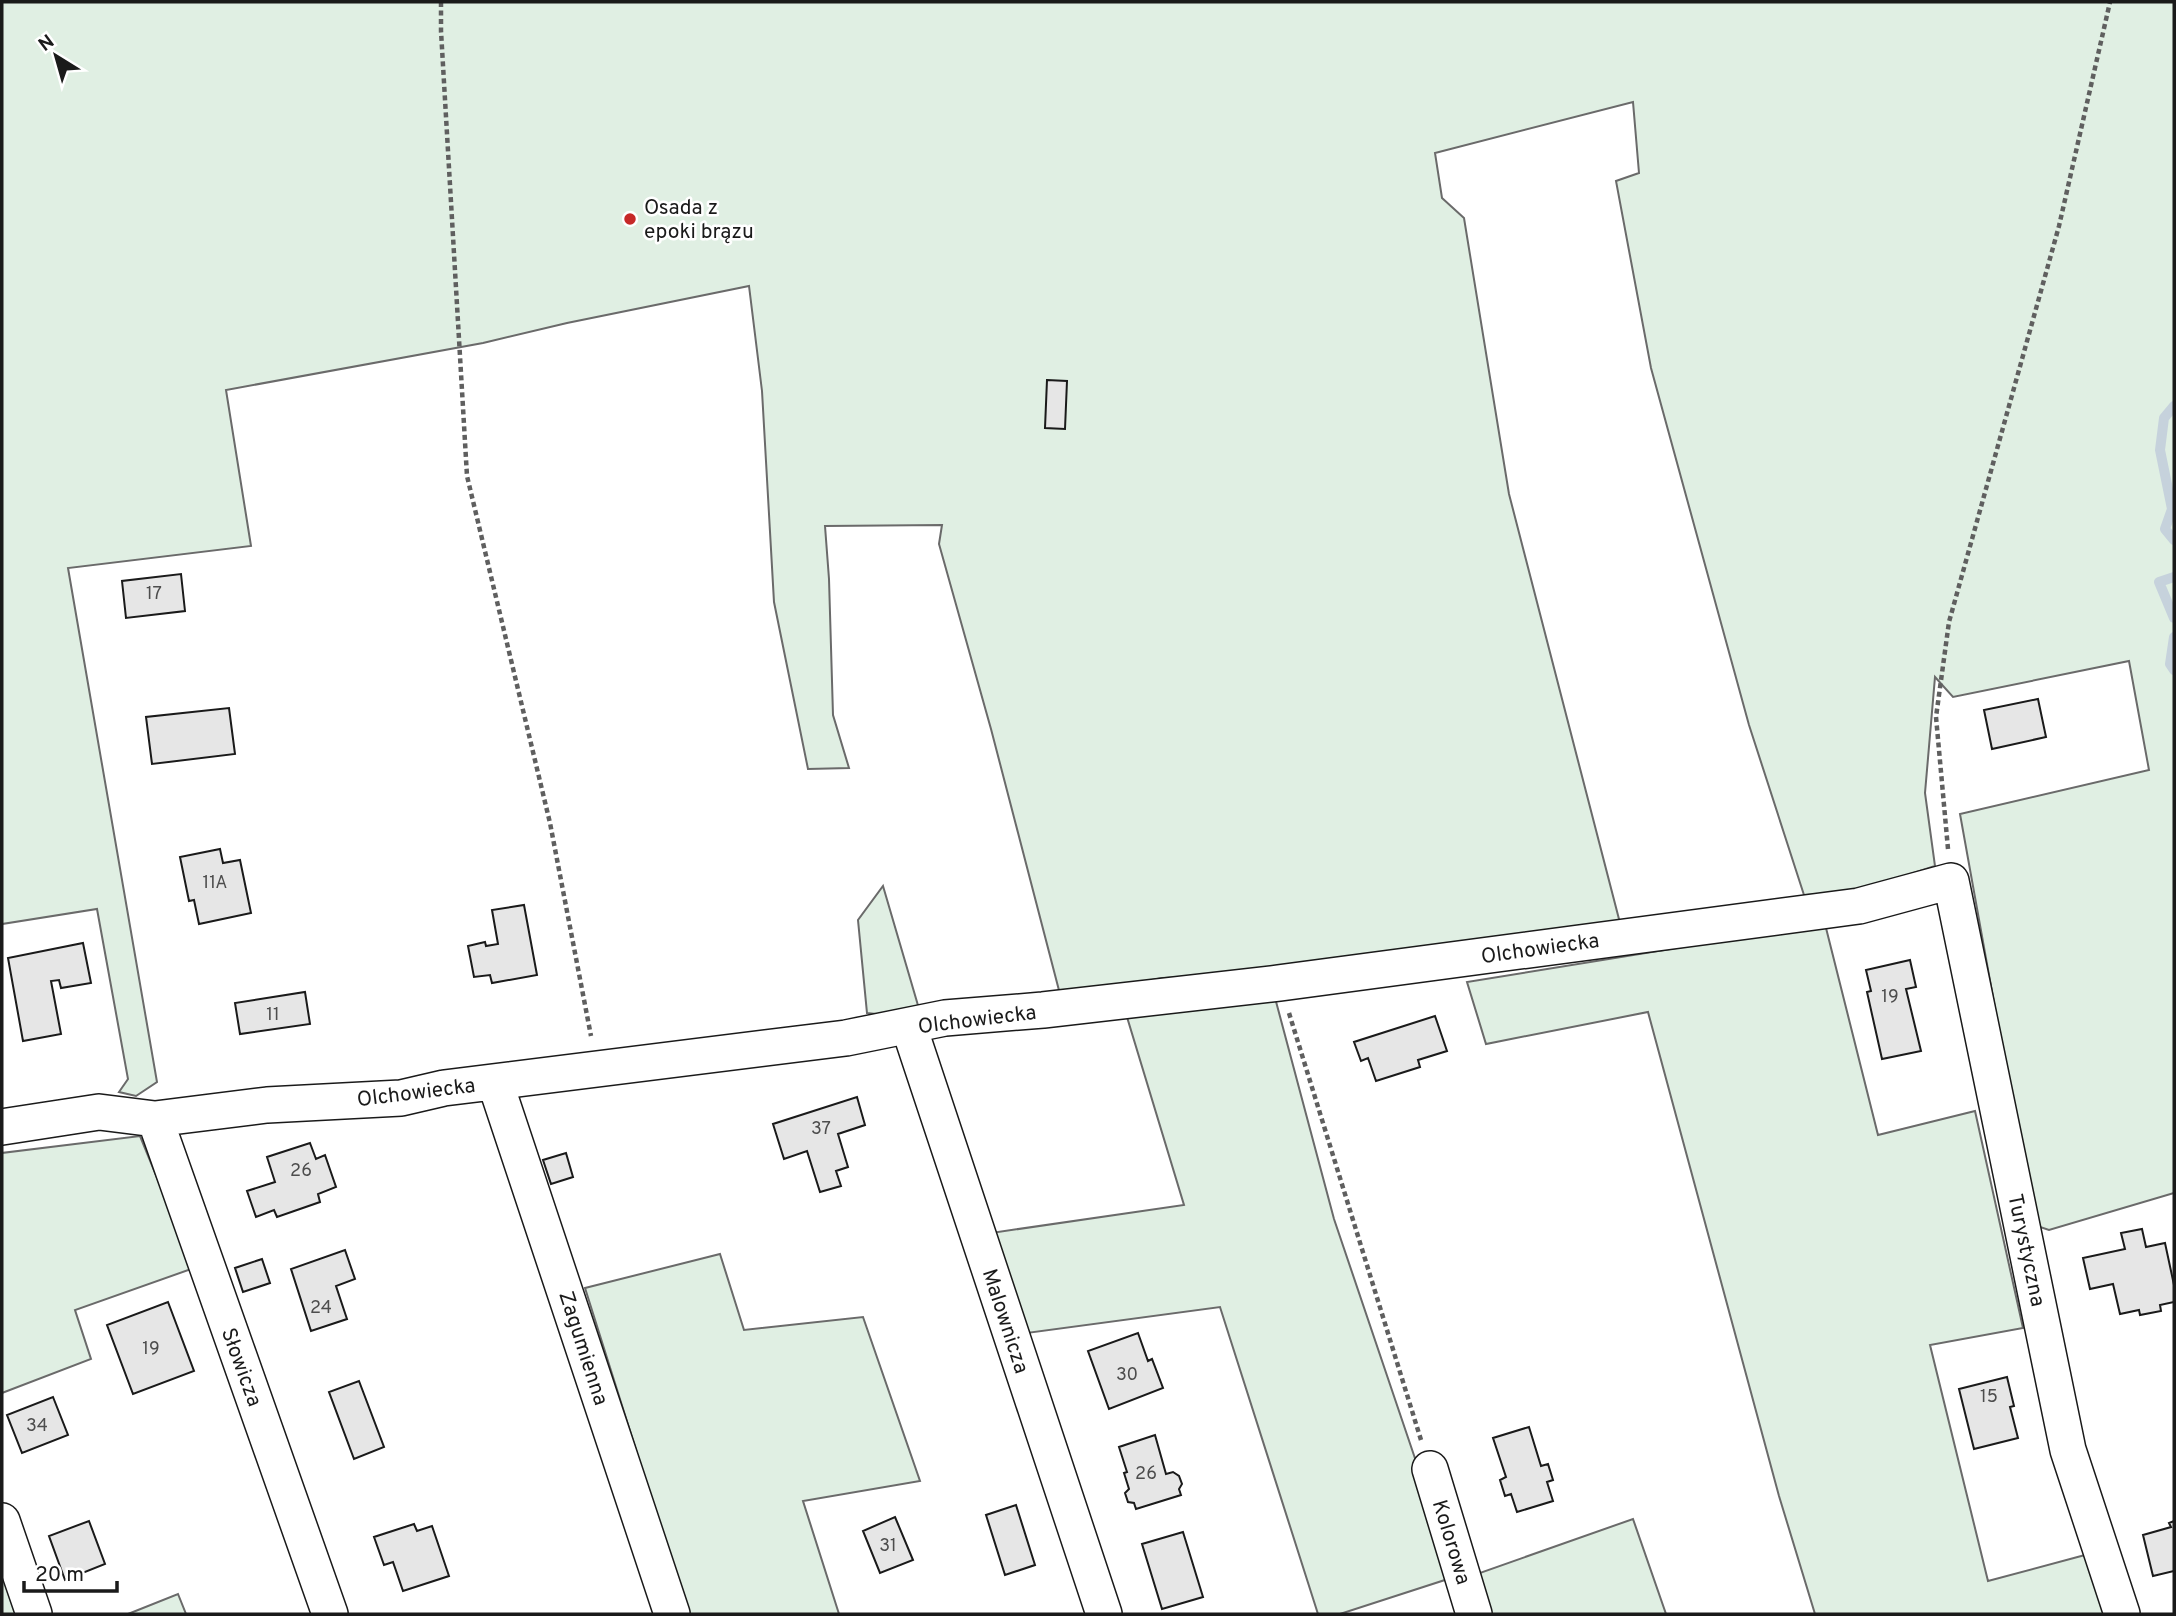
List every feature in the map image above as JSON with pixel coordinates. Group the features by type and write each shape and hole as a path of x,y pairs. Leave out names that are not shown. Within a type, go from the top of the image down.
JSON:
{"street":[{"name":"Olchowiecka","path":"2,1127 99,1112 155,1119 267,1105 401,1098 444,1088 846,1038 945,1018 1043,1010 1279,983 1859,906 1951,881"},
{"name":"Turystyczna","path":"1951,881 2068,1450 2122,1614"},
{"name":"Malownicza","path":"909,1027 1104,1614"},
{"name":"Zagumienna","path":"495,1082 672,1614"},
{"name":"Słowicza","path":"155,1119 330,1614"},
{"name":"Kolorowa","path":"1432,1474 1474,1614"},
{"path":"2,1521 34,1614"}],"path":[{"path":"441,2 467,476 550,823 597,1070"},
{"path":"1951,881 1936,717 1949,622 2059,226 2110,2"},
{"path":"1279,983 1432,1474"}],"green space":[{"path":"2,2 2174,2 2174,1193 2049,1230 2034,1225 1960,814 2149,770 2129,661 1953,697 1935,677 1925,793 1935,866 1852,893 1804,895 1749,725 1651,368 1616,181 1639,173 1633,102 1435,153 1442,198 1464,218 1509,494 1620,923 1270,974 1162,978 1061,998 991,729 939,544 942,525 825,526 833,715 849,768 808,769 774,602 762,391 749,286 483,343 226,390 251,546 68,568 157,1082 136,1096 119,1092 128,1079 97,909 2,924"},
{"path":"883,886 922,1019 867,1013 858,920"},
{"path":"1825,924 1878,1135 1975,1111 2023,1328 1930,1345 1988,1581 2085,1555 2105,1614 1815,1614 1779,1496 1648,1012 1486,1044 1467,982"},
{"path":"1274,994 1334,1219 1422,1479 1451,1578 1340,1614 1318,1614 1220,1307 1027,1333 991,1233 1184,1205 1127,1017"},
{"path":"140,1136 194,1268 75,1310 91,1359 2,1393 2,1153"},
{"path":"720,1254 744,1330 863,1317 920,1481 803,1501 839,1614 683,1614 653,1518 636,1450 585,1288"},
{"path":"1633,1519 1666,1614 1487,1614 1474,1575"},
{"path":"2,1575 17,1614 2,1614"},
{"path":"178,1594 186,1614 128,1614"}],"building":[{"path":"1047,380 1067,381 1065,429 1045,428"},
{"path":"181,574 185,611 126,618 122,581"},
{"path":"2038,699 2046,737 1992,749 1984,710"},
{"path":"229,708 235,754 152,764 146,717"},
{"path":"220,849 223,863 240,860 251,913 199,924 194,900 189,901 180,857"},
{"path":"524,905 537,975 492,983 490,975 474,977 468,946 485,942 486,946 498,944 492,910"},
{"path":"83,943 91,983 61,988 59,980 51,981 61,1034 23,1041 8,958"},
{"path":"1910,960 1916,987 1906,989 1921,1051 1882,1059 1867,992 1871,991 1866,970"},
{"path":"305,992 310,1024 240,1034 235,1003"},
{"path":"1435,1016 1447,1051 1418,1060 1420,1067 1376,1081 1368,1058 1361,1061 1354,1042"},
{"path":"857,1097 865,1125 838,1134 848,1167 836,1171 841,1186 820,1192 807,1151 784,1159 773,1124"},
{"path":"310,1143 316,1159 325,1155 336,1187 318,1194 320,1202 277,1217 274,1210 256,1217 247,1191 275,1182 267,1157"},
{"path":"566,1153 573,1177 551,1184 543,1160"},
{"path":"2142,1229 2146,1247 2165,1243 2174,1285 2174,1302 2160,1305 2161,1311 2140,1315 2139,1310 2120,1314 2113,1284 2090,1289 2083,1258 2125,1249 2121,1233"},
{"path":"345,1250 355,1279 336,1286 347,1319 311,1331 291,1269"},
{"path":"262,1259 270,1283 243,1292 235,1268"},
{"path":"168,1302 194,1371 133,1394 107,1325"},
{"path":"1138,1333 1148,1361 1152,1359 1163,1388 1109,1409 1088,1351"},
{"path":"2007,1377 2014,1406 2010,1407 2018,1438 1974,1449 1959,1389"},
{"path":"359,1381 384,1447 354,1459 329,1392"},
{"path":"53,1397 68,1435 22,1453 7,1415"},
{"path":"1529,1427 1541,1466 1548,1464 1553,1480 1547,1482 1553,1501 1517,1512 1511,1494 1505,1496 1500,1480 1506,1477 1493,1438"},
{"path":"1155,1435 1166,1474 1173,1472 1179,1476 1182,1484 1179,1489 1181,1495 1136,1509 1134,1503 1128,1502 1125,1493 1129,1489 1124,1473 1127,1472 1119,1447"},
{"path":"1016,1505 1035,1565 1005,1575 986,1515"},
{"path":"895,1517 913,1560 880,1573 863,1531"},
{"path":"89,1521 105,1564 65,1580 49,1536"},
{"path":"2174,1521 2174,1571 2153,1576 2143,1535 2171,1527 2169,1523"},
{"path":"414,1524 417,1531 432,1526 449,1576 403,1591 393,1562 384,1565 374,1537"},
{"path":"1183,1532 1203,1597 1162,1609 1142,1544"}],"waterway":[{"path":"2174,406 2164,418 2160,450 2172,509 2165,529 2174,540"},
{"path":"2174,577 2159,582 2174,618"},
{"path":"2174,637 2170,664 2174,670"}],"place":[{"name":"Osada z epoki brązu","path":"630,219"}]}
